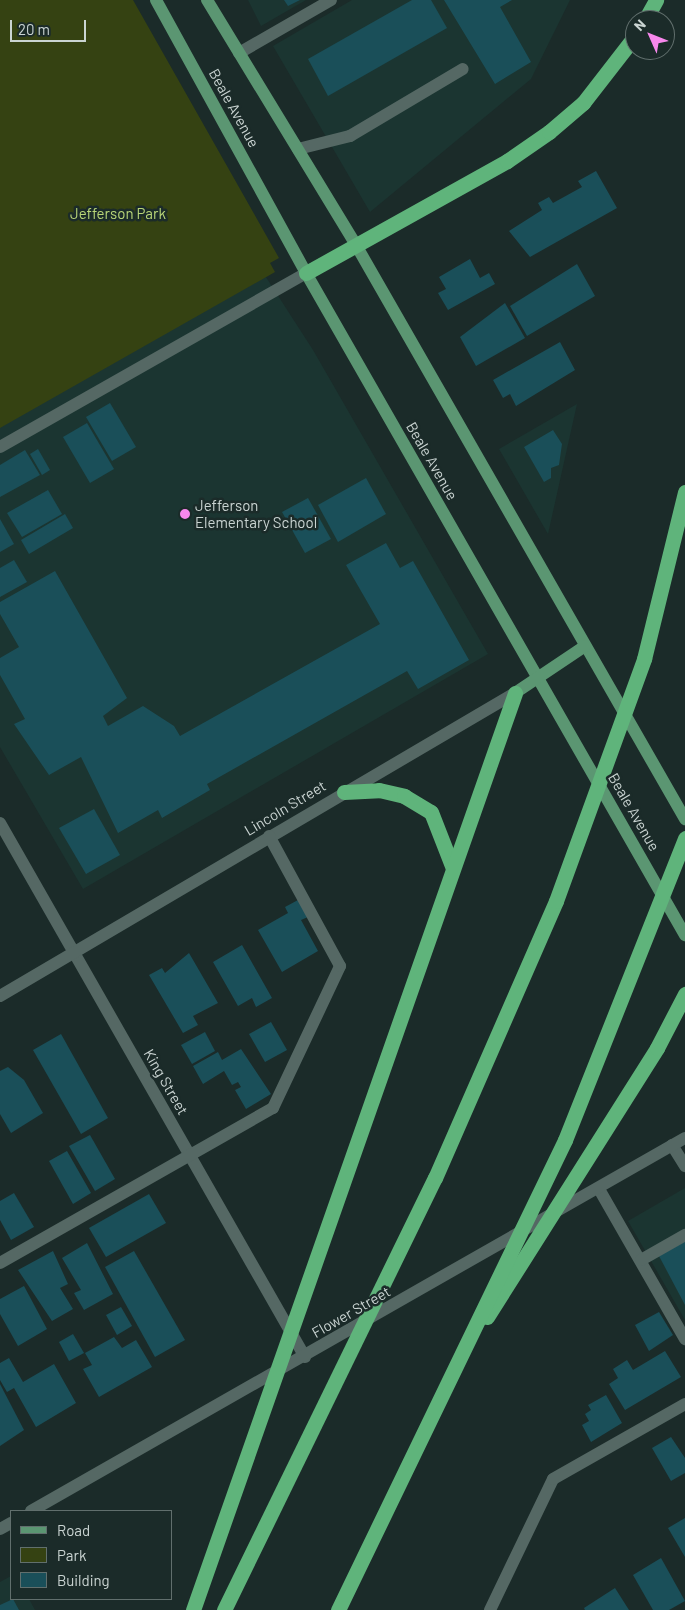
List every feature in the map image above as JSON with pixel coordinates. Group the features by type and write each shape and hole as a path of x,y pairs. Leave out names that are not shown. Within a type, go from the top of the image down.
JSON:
{"highway":[{"path":"306,273 549,132 583,103 625,49"},
{"path":"224,1610 435,1178 556,901 644,659 685,492"},
{"path":"193,1610 452,866 515,693"},
{"path":"344,792 396,794 431,812 452,866"},
{"path":"338,1610 445,1384 565,1140 685,838"},
{"path":"445,1384 657,1048 685,994"}],"main road":[{"name":"Beale Avenue","path":"156,0 306,273 685,935"},
{"name":"Beale Avenue","path":"207,0 356,245 685,819"},
{"name":"Lincoln Street","path":"515,693 536,675 585,646"}],"street":[{"path":"239,53 331,0"},
{"path":"298,150 350,136 463,69"},
{"path":"0,447 306,273"},
{"name":"Lincoln Street","path":"0,996 515,693"},
{"name":"King Street","path":"0,823 305,1357"},
{"path":"0,1263 273,1108 340,966 269,836"},
{"name":"Flower Street","path":"34,1510 305,1357 685,1138"},
{"path":"672,1145 685,1166"},
{"path":"598,1189 641,1260 685,1339"},
{"path":"641,1260 685,1235"},
{"path":"490,1610 553,1479 685,1404"}],"shaded area":[{"path":"248,0 306,0 261,26"},
{"path":"352,0 570,0 531,79 370,212 273,46"},
{"path":"262,271 313,350 488,654 83,889 0,747 0,422"},
{"path":"577,404 548,534 499,449"},
{"path":"685,1188 685,1320 628,1221"},
{"path":"10,1577 10,1600 30,1600 35,1610 0,1610 0,1582"}],"green space":[{"name":"Jefferson Park","path":"0,0 133,0 279,258 270,263 275,272 0,428"}],"building":[{"path":"284,0 300,0 288,6"},
{"path":"412,0 431,0 447,28 328,96 308,59"},
{"path":"444,0 512,0 500,7 531,62 495,84"},
{"path":"596,171 617,208 530,257 509,231 542,210 538,203 549,197 553,203 582,187 578,181"},
{"path":"470,259 480,278 489,273 495,284 448,310 438,293 446,289 439,277"},
{"path":"577,264 595,296 527,336 510,306"},
{"path":"505,303 525,338 476,366 460,337"},
{"path":"560,342 575,370 516,406 510,394 503,398 493,380"},
{"path":"110,403 136,447 112,461 86,417"},
{"path":"87,423 114,469 90,483 63,437"},
{"path":"553,430 562,444 559,465 551,468 551,478 544,482 524,447"},
{"path":"38,449 50,470 42,475 30,454"},
{"path":"25,450 40,475 0,497 0,465"},
{"path":"366,478 386,514 338,542 318,505"},
{"path":"48,490 62,514 22,537 7,513"},
{"path":"308,498 331,539 305,553 282,512"},
{"path":"65,514 73,528 29,554 21,540"},
{"path":"0,519 14,544 0,552"},
{"path":"386,543 400,568 413,561 469,660 418,689 407,671 207,784 210,790 162,818 158,810 118,833 81,757 49,775 14,724 25,719 0,675 0,658 19,647 0,614 0,602 55,571 127,698 103,716 108,726 143,706 174,726 180,736 380,624 346,565"},
{"path":"14,560 27,582 0,597 0,568"},
{"path":"94,809 120,855 86,874 59,828"},
{"path":"298,900 308,917 301,920 318,951 282,972 258,930 288,913 285,907"},
{"path":"242,945 272,998 256,1007 252,998 238,1006 213,962"},
{"path":"189,953 218,1003 193,1016 198,1025 183,1033 149,975 162,968 165,973"},
{"path":"271,1022 287,1050 265,1062 249,1034"},
{"path":"205,1032 215,1051 192,1064 181,1045"},
{"path":"61,1034 108,1118 81,1134 33,1050"},
{"path":"241,1049 271,1094 246,1109 235,1090 241,1087 238,1082 232,1085 224,1071 203,1084 193,1066 218,1052 222,1060"},
{"path":"8,1067 24,1080 43,1113 11,1133 0,1114 0,1071"},
{"path":"90,1135 115,1179 95,1191 69,1146"},
{"path":"67,1151 91,1193 73,1204 49,1161"},
{"path":"14,1193 34,1227 11,1240 0,1220 0,1201"},
{"path":"149,1194 166,1223 106,1257 89,1228"},
{"path":"685,1241 685,1305 659,1256"},
{"path":"87,1243 113,1294 84,1310 74,1293 81,1290 62,1258"},
{"path":"53,1251 68,1284 60,1288 73,1309 52,1321 18,1270"},
{"path":"134,1251 185,1340 155,1357 105,1267"},
{"path":"24,1286 47,1329 18,1346 0,1314 0,1299"},
{"path":"121,1307 132,1326 117,1335 106,1315"},
{"path":"659,1312 673,1335 649,1351 635,1325"},
{"path":"73,1334 84,1353 69,1361 59,1342"},
{"path":"114,1337 122,1348 136,1340 152,1367 99,1397 83,1369 92,1365 85,1353"},
{"path":"665,1351 681,1377 625,1410 609,1384 618,1378 613,1369 627,1360 633,1370"},
{"path":"9,1358 23,1382 54,1364 76,1403 36,1427 14,1388 7,1392 0,1380 0,1363"},
{"path":"0,1384 24,1430 0,1446"},
{"path":"606,1395 622,1423 591,1442 582,1425 589,1421 585,1414 591,1410 588,1405"},
{"path":"671,1437 685,1458 685,1473 671,1481 652,1448"},
{"path":"685,1518 685,1557 668,1528"},
{"path":"661,1558 685,1601 669,1610 653,1610 633,1575"},
{"path":"615,1588 629,1610 585,1610 584,1608"},
{"path":"14,1600 19,1610 0,1610 0,1605"}],"place":[{"name":"Jefferson Elementary School","path":"185,514"}]}
